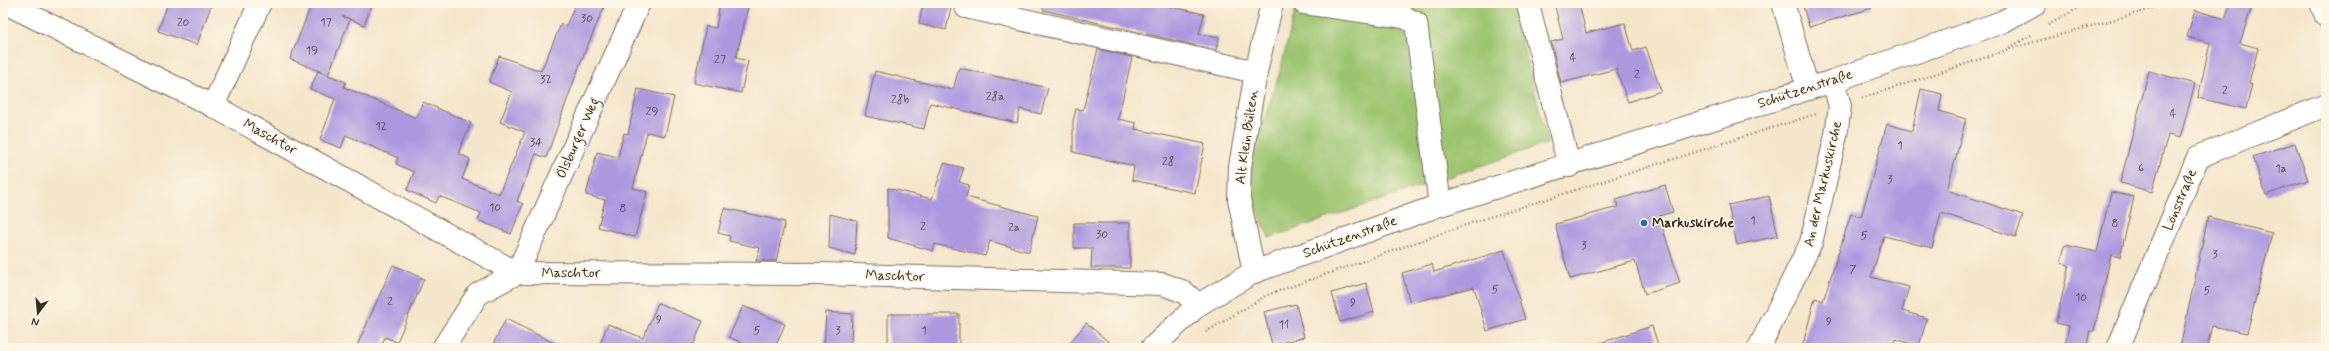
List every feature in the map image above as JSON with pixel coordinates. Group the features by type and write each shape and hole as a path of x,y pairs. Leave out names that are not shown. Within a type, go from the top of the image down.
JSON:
{"street":[{"name":"Maschtor","path":"5,3 213,106 517,273 820,274 1163,284 1184,292 1198,305"},
{"path":"213,106 260,3"},
{"name":"Ölsburger Weg","path":"517,273 640,3"},
{"name":"Alt Klein Bülten","path":"1254,272 1239,199 1240,168 1256,72 1272,3"},
{"path":"1304,3 1404,17 1416,23 1440,205"},
{"path":"1783,3 1808,89"},
{"name":"Schützenstraße","path":"1152,348 1198,305 1254,272 1440,205 1569,166 1833,82 2002,22 2036,3"},
{"path":"2321,3 2326,16"},
{"path":"1528,4 1569,166"},
{"path":"966,7 1256,72"},
{"name":"An der Markuskirche","path":"1759,348 1811,243 1836,135 1840,106 1833,82"},
{"name":"Lönsstraße","path":"2118,348 2198,157 2326,105"},
{"path":"443,348 478,294 517,273"}],"path":[{"path":"2002,52 2141,12 2166,3"},
{"path":"1204,333 1274,292 1471,223 1840,106"}],"green space":[{"path":"1297,3 1512,3 1548,143 1269,238 1250,191 1253,154 1279,75"}],"building":[{"path":"168,3 212,3 197,45 158,31"},
{"path":"312,3 373,3 364,25 350,19 328,75 346,82 344,87 416,118 423,102 471,123 458,153 470,159 462,179 499,194 525,132 500,122 512,92 489,82 499,56 541,71 561,24 566,26 576,3 606,3 583,56 546,158 536,154 517,201 523,204 511,234 478,220 481,213 439,196 436,203 407,190 414,172 396,164 398,158 346,135 341,148 320,140 335,99 310,89 318,71 326,74 290,59"},
{"path":"720,3 749,3 736,58 748,61 741,93 694,83 706,26 716,28"},
{"path":"923,3 952,3 946,30 919,24"},
{"path":"1044,3 1154,3 1204,14 1199,34 1219,38 1216,50 1043,10"},
{"path":"1554,3 1579,3 1586,33 1625,23 1633,51 1646,47 1661,91 1628,102 1616,69 1561,83 1551,42 1563,39"},
{"path":"1802,3 1871,3 1872,8 1809,27"},
{"path":"2230,3 2253,3 2240,43 2258,48 2249,83 2252,84 2246,109 2198,98 2210,43 2187,37 2195,10 2225,19"},
{"path":"1098,49 1132,57 1118,119 1136,123 1135,129 1205,144 1195,193 1132,180 1134,166 1073,152 1073,121 1076,109 1083,110"},
{"path":"959,68 1048,88 1041,114 1020,109 1017,123 930,103 924,129 865,116 875,71 953,90"},
{"path":"2149,71 2195,84 2180,138 2168,135 2152,192 2120,183"},
{"path":"638,89 674,97 665,136 647,132 633,188 647,192 635,237 598,227 605,200 586,195 597,152 618,157 624,133 628,134"},
{"path":"1921,89 1942,94 1939,111 1966,119 1947,190 2023,215 2016,237 1941,213 1932,248 1884,236 1871,277 1909,287 1902,311 1927,318 1919,346 1895,339 1892,348 1802,348 1815,298 1823,301 1851,214 1861,217 1887,124 1912,131"},
{"path":"2295,143 2308,180 2266,195 2253,157"},
{"path":"944,163 964,168 959,182 969,185 966,197 1038,216 1029,252 990,241 985,256 935,244 933,251 888,238 888,188 932,199"},
{"path":"1665,185 1673,212 1659,216 1680,283 1645,294 1635,261 1570,279 1555,224 1618,207 1616,200"},
{"path":"2111,192 2134,197 2120,257 2111,255 2094,331 2090,331 2086,348 2064,348 2069,326 2056,323 2069,265 2061,263 2065,245 2097,252"},
{"path":"1769,196 1778,236 1737,245 1728,205"},
{"path":"724,208 785,222 776,261 756,261 760,248 729,241 730,236 718,233"},
{"path":"830,214 857,221 855,255 829,248"},
{"path":"2208,217 2272,233 2247,333 2212,326 2207,348 2180,348"},
{"path":"1074,223 1130,223 1130,268 1091,268 1092,248 1074,248"},
{"path":"1504,250 1525,319 1487,331 1474,287 1410,303 1402,273 1432,264 1434,272"},
{"path":"393,265 424,279 397,342 385,337 380,348 356,348"},
{"path":"1366,283 1374,312 1340,322 1332,293"},
{"path":"658,303 703,321 692,348 598,348 608,324 643,338"},
{"path":"1296,304 1304,337 1272,345 1264,312"},
{"path":"743,306 785,324 775,348 739,348 742,343 729,337"},
{"path":"826,312 852,314 851,348 824,348"},
{"path":"888,314 959,314 959,348 888,348"},
{"path":"506,319 564,348 491,348"},
{"path":"1086,323 1116,348 1066,348"},
{"path":"1652,326 1659,348 1598,348 1597,344"}],"place":[{"name":"Markuskirche","path":"1644,223"}]}
